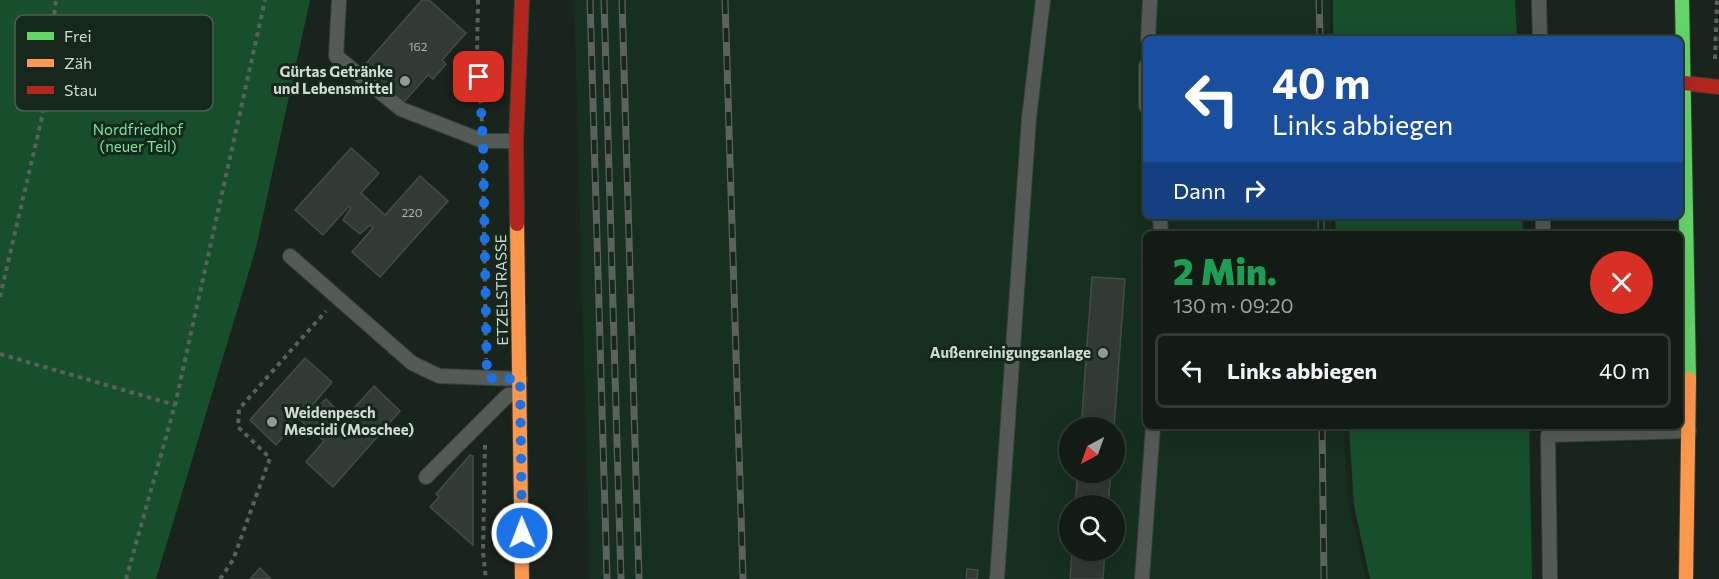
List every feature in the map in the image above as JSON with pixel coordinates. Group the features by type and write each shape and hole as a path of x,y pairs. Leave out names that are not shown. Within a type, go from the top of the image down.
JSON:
{"street":[{"name":"ETZELSTRASSE","path":"522,0 516,141 522,579"},
{"path":"1682,0 1683,36"},
{"path":"1683,42 1689,431 1686,579"},
{"path":"1684,83 1716,87"}],"lane":[{"path":"339,0 336,56 402,109 483,141 516,141"},
{"path":"997,579 1029,118 1043,0"},
{"path":"1148,36 1150,0"},
{"path":"1539,0 1540,36"},
{"path":"290,256 412,363 439,376 520,379"},
{"path":"426,477 508,395 520,394"},
{"path":"1142,579 1153,429"},
{"path":"1550,579 1547,430 1689,431"}],"path":[{"path":"54,15 56,0"},
{"path":"126,579 175,405 265,0"},
{"path":"478,0 477,55 483,141 487,378"},
{"path":"1716,87 1717,0"},
{"path":"0,297 43,111"},
{"path":"220,579 233,560 270,458 238,427 239,409 337,298"},
{"path":"0,354 175,405"},
{"path":"485,578 486,417"}],"shaded area":[{"path":"574,0 1330,0 1330,36 1143,36 1143,219 1331,219 1331,231 1143,231 1143,429 1343,429 1348,502 1366,579 590,579"}],"green space":[{"name":"Nordfriedhof (neuer Teil)","path":"0,0 310,0 256,248 156,579 0,579"},
{"path":"1333,0 1515,0 1517,36 1333,36"},
{"path":"1335,219 1522,219 1523,231 1336,231"},
{"path":"1349,429 1529,429 1532,579 1370,579 1354,506"}],"building":[{"path":"422,0 429,0 466,33 442,60 446,64 433,79 428,75 403,103 363,67"},
{"path":"351,148 379,173 361,193 385,215 420,176 448,201 380,277 352,252 373,228 370,225 360,234 343,220 351,208 349,206 323,235 295,210"},
{"name":"Außenreinigungsanlage","path":"1092,277 1125,279 1115,417 1082,417"},
{"path":"305,358 332,382 311,407 314,410 326,399 341,413 332,426 335,429 374,386 400,411 333,487 306,462 324,441 299,419 276,445 250,420"},
{"path":"470,455 473,456 473,545 430,507 439,497 436,494"},
{"path":"1077,483 1110,483 1109,495 1076,495"},
{"path":"1071,561 1104,561 1103,579 1070,579"},
{"path":"260,568 271,579 250,579"},
{"path":"967,569 978,570 977,579 966,579"}],"railway":[{"path":"590,0 607,579"},
{"path":"604,0 621,579"},
{"path":"622,0 639,579"},
{"path":"725,0 743,579"},
{"path":"1319,0 1320,36"},
{"path":"1321,219 1321,231"},
{"path":"1322,429 1324,579"}],"traffic: fast":[{"path":"1682,0 1683,36"},
{"path":"1683,54 1689,379"}],"traffic: slow":[{"path":"517,224 522,579"},
{"path":"1686,579 1689,379"}],"traffic: jam":[{"path":"517,224 516,141 522,0"},
{"path":"1684,83 1719,87"}],"place":[{"name":"Gürtas Getränke und Lebensmittel","path":"405,81"},
{"name":"Außenreinigungsanlage","path":"1103,353"},
{"name":"Weidenpesch Mescidi (Moschee)","path":"272,422"}],"route":[{"path":"479,77 483,141 487,378 520,379 522,533"}]}
